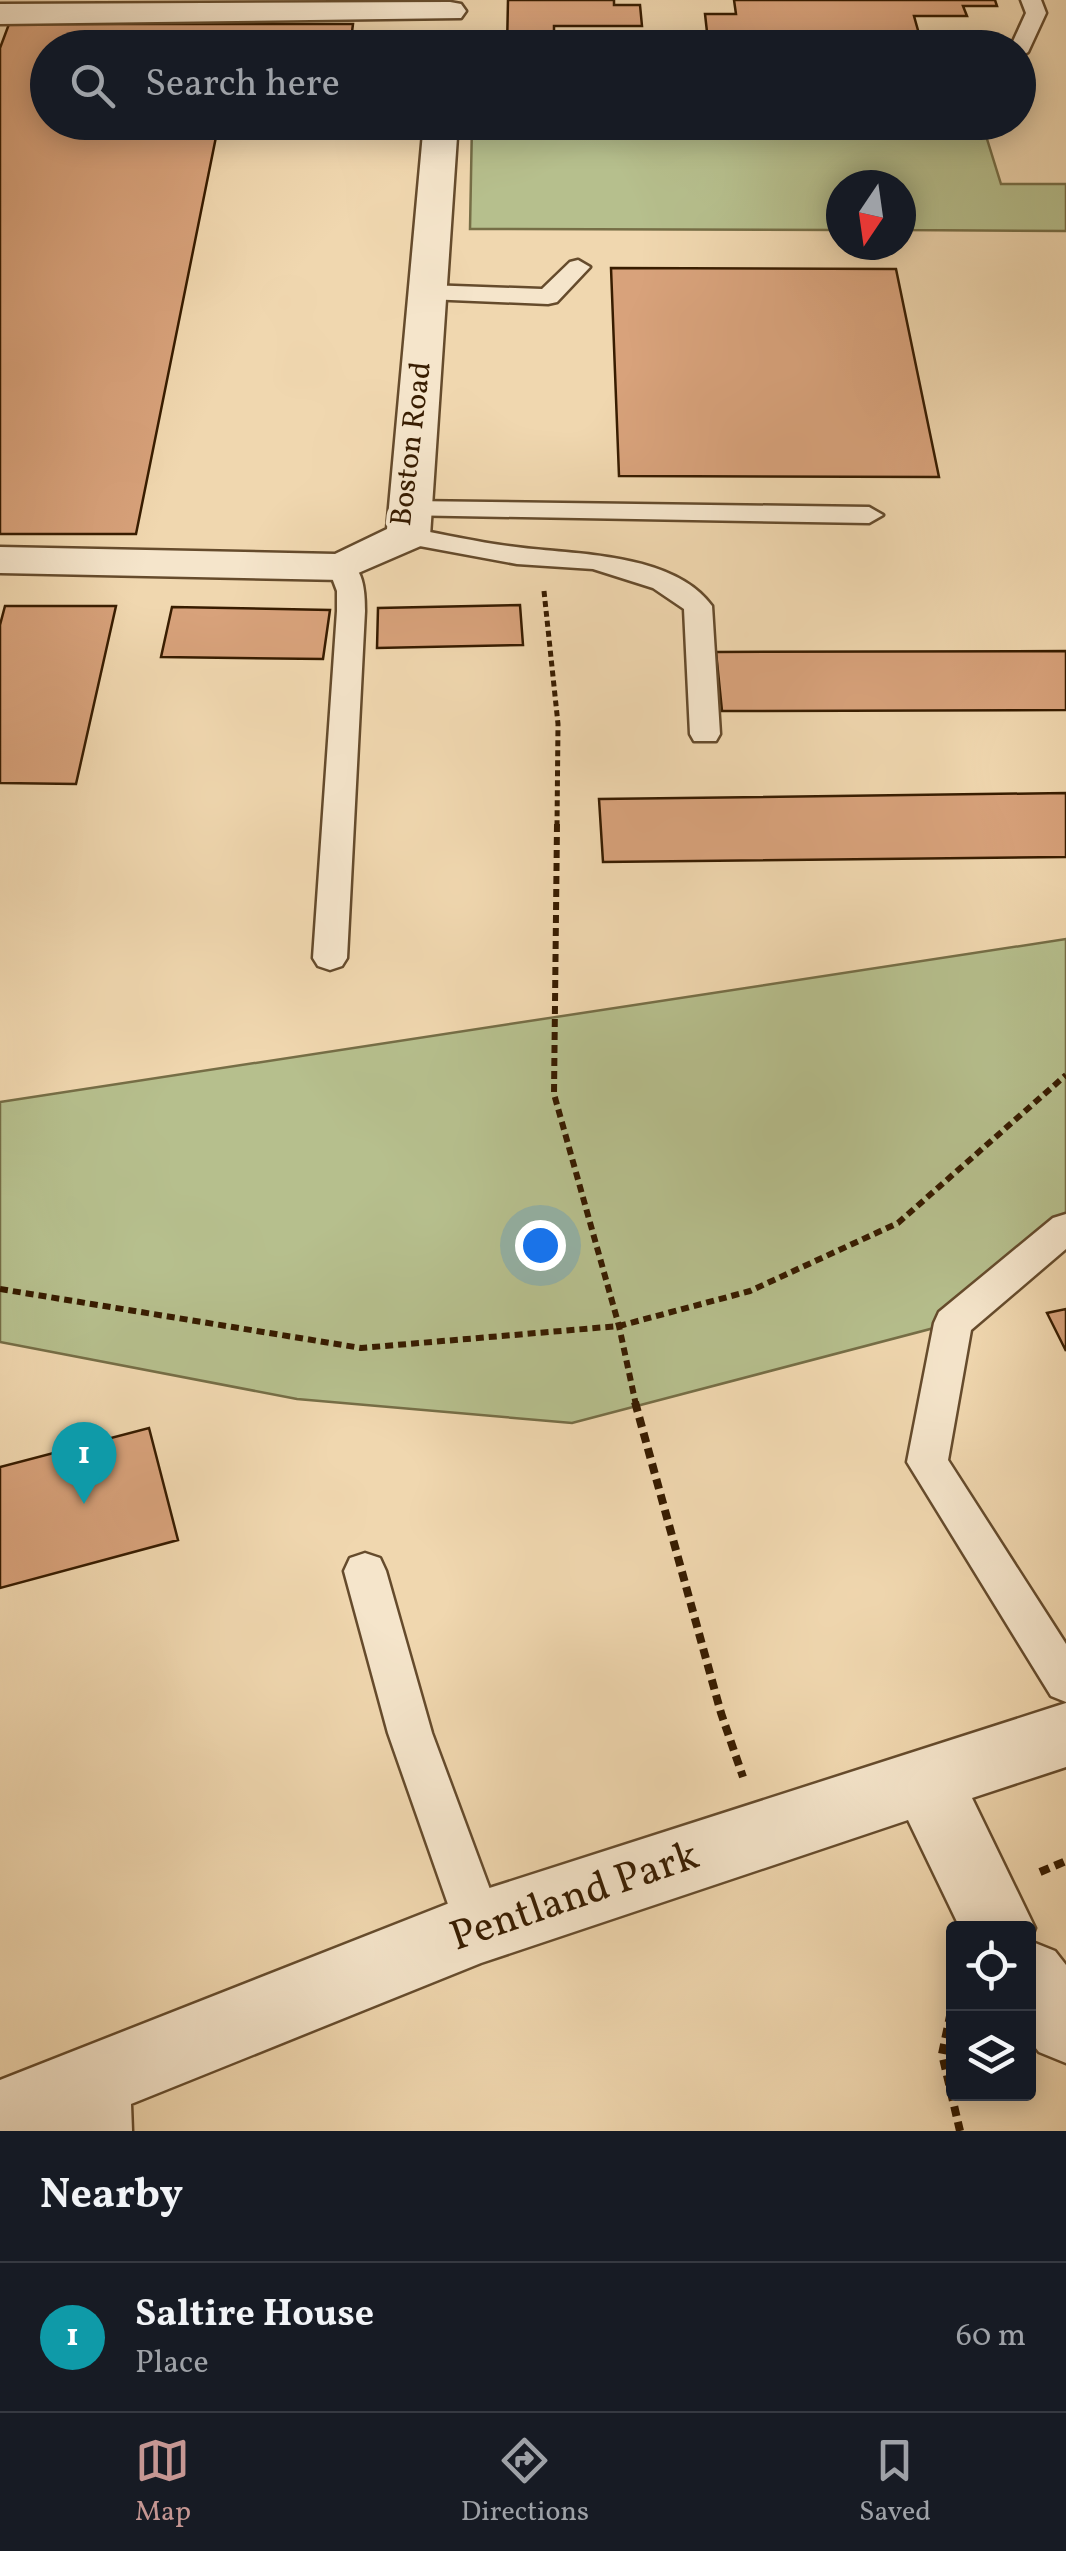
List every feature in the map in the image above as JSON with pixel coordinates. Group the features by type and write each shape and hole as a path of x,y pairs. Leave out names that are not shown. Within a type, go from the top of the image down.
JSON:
{"street":[{"path":"0,14 450,6"},
{"name":"Boston Road","path":"0,560 342,567 409,523 440,140"},
{"name":"Pentland Park","path":"0,2119 92,2106 480,1927 1066,1734"},
{"path":"926,1781 995,1921"},
{"path":"1036,1987 1066,2024"}],"lane":[{"path":"1028,30 1036,14 1031,0"},
{"path":"428,292 548,297 578,267"},
{"path":"409,523 869,515"},
{"path":"409,523 517,556 595,561 663,582 698,606 705,734"},
{"path":"330,958 351,611 350,591 342,567"},
{"path":"1066,1228 954,1323 927,1462 1066,1682"},
{"path":"365,1571 410,1733 480,1927"}],"path":[{"path":"527,584 544,591 558,724 554,1094 619,1326 642,1434 716,1694 764,1835"},
{"path":"0,1289 362,1348 619,1326 750,1290 898,1224 1066,1075"},
{"path":"951,2011 942,2054 960,2131"}],"green space":[{"path":"472,140 987,140 1001,184 1066,184 1066,231 916,230 916,170 826,170 826,230 470,229"},
{"path":"1066,939 1066,1228 953,1323 572,1423 297,1399 0,1342 0,1102"}],"building":[{"path":"508,0 614,0 614,5 640,5 642,26 507,30"},
{"path":"734,0 995,0 997,6 963,6 967,16 914,16 918,30 707,30 705,14 736,14"},
{"path":"9,24 353,24 352,30 30,30 30,140 215,140 136,534 0,534 0,48"},
{"path":"611,268 896,269 939,477 619,476"},
{"path":"520,605 523,645 377,648 378,608"},
{"path":"5,606 116,606 76,784 0,783 0,625"},
{"path":"172,607 330,610 323,659 161,657"},
{"path":"1066,651 1066,710 722,711 716,652"},
{"path":"1066,793 1066,857 603,862 599,799"},
{"path":"1066,1309 1066,1351 1047,1313"},
{"path":"149,1428 178,1540 0,1588 0,1467"}],"place":[{"name":"Saltire House","path":"84,1504"}]}
